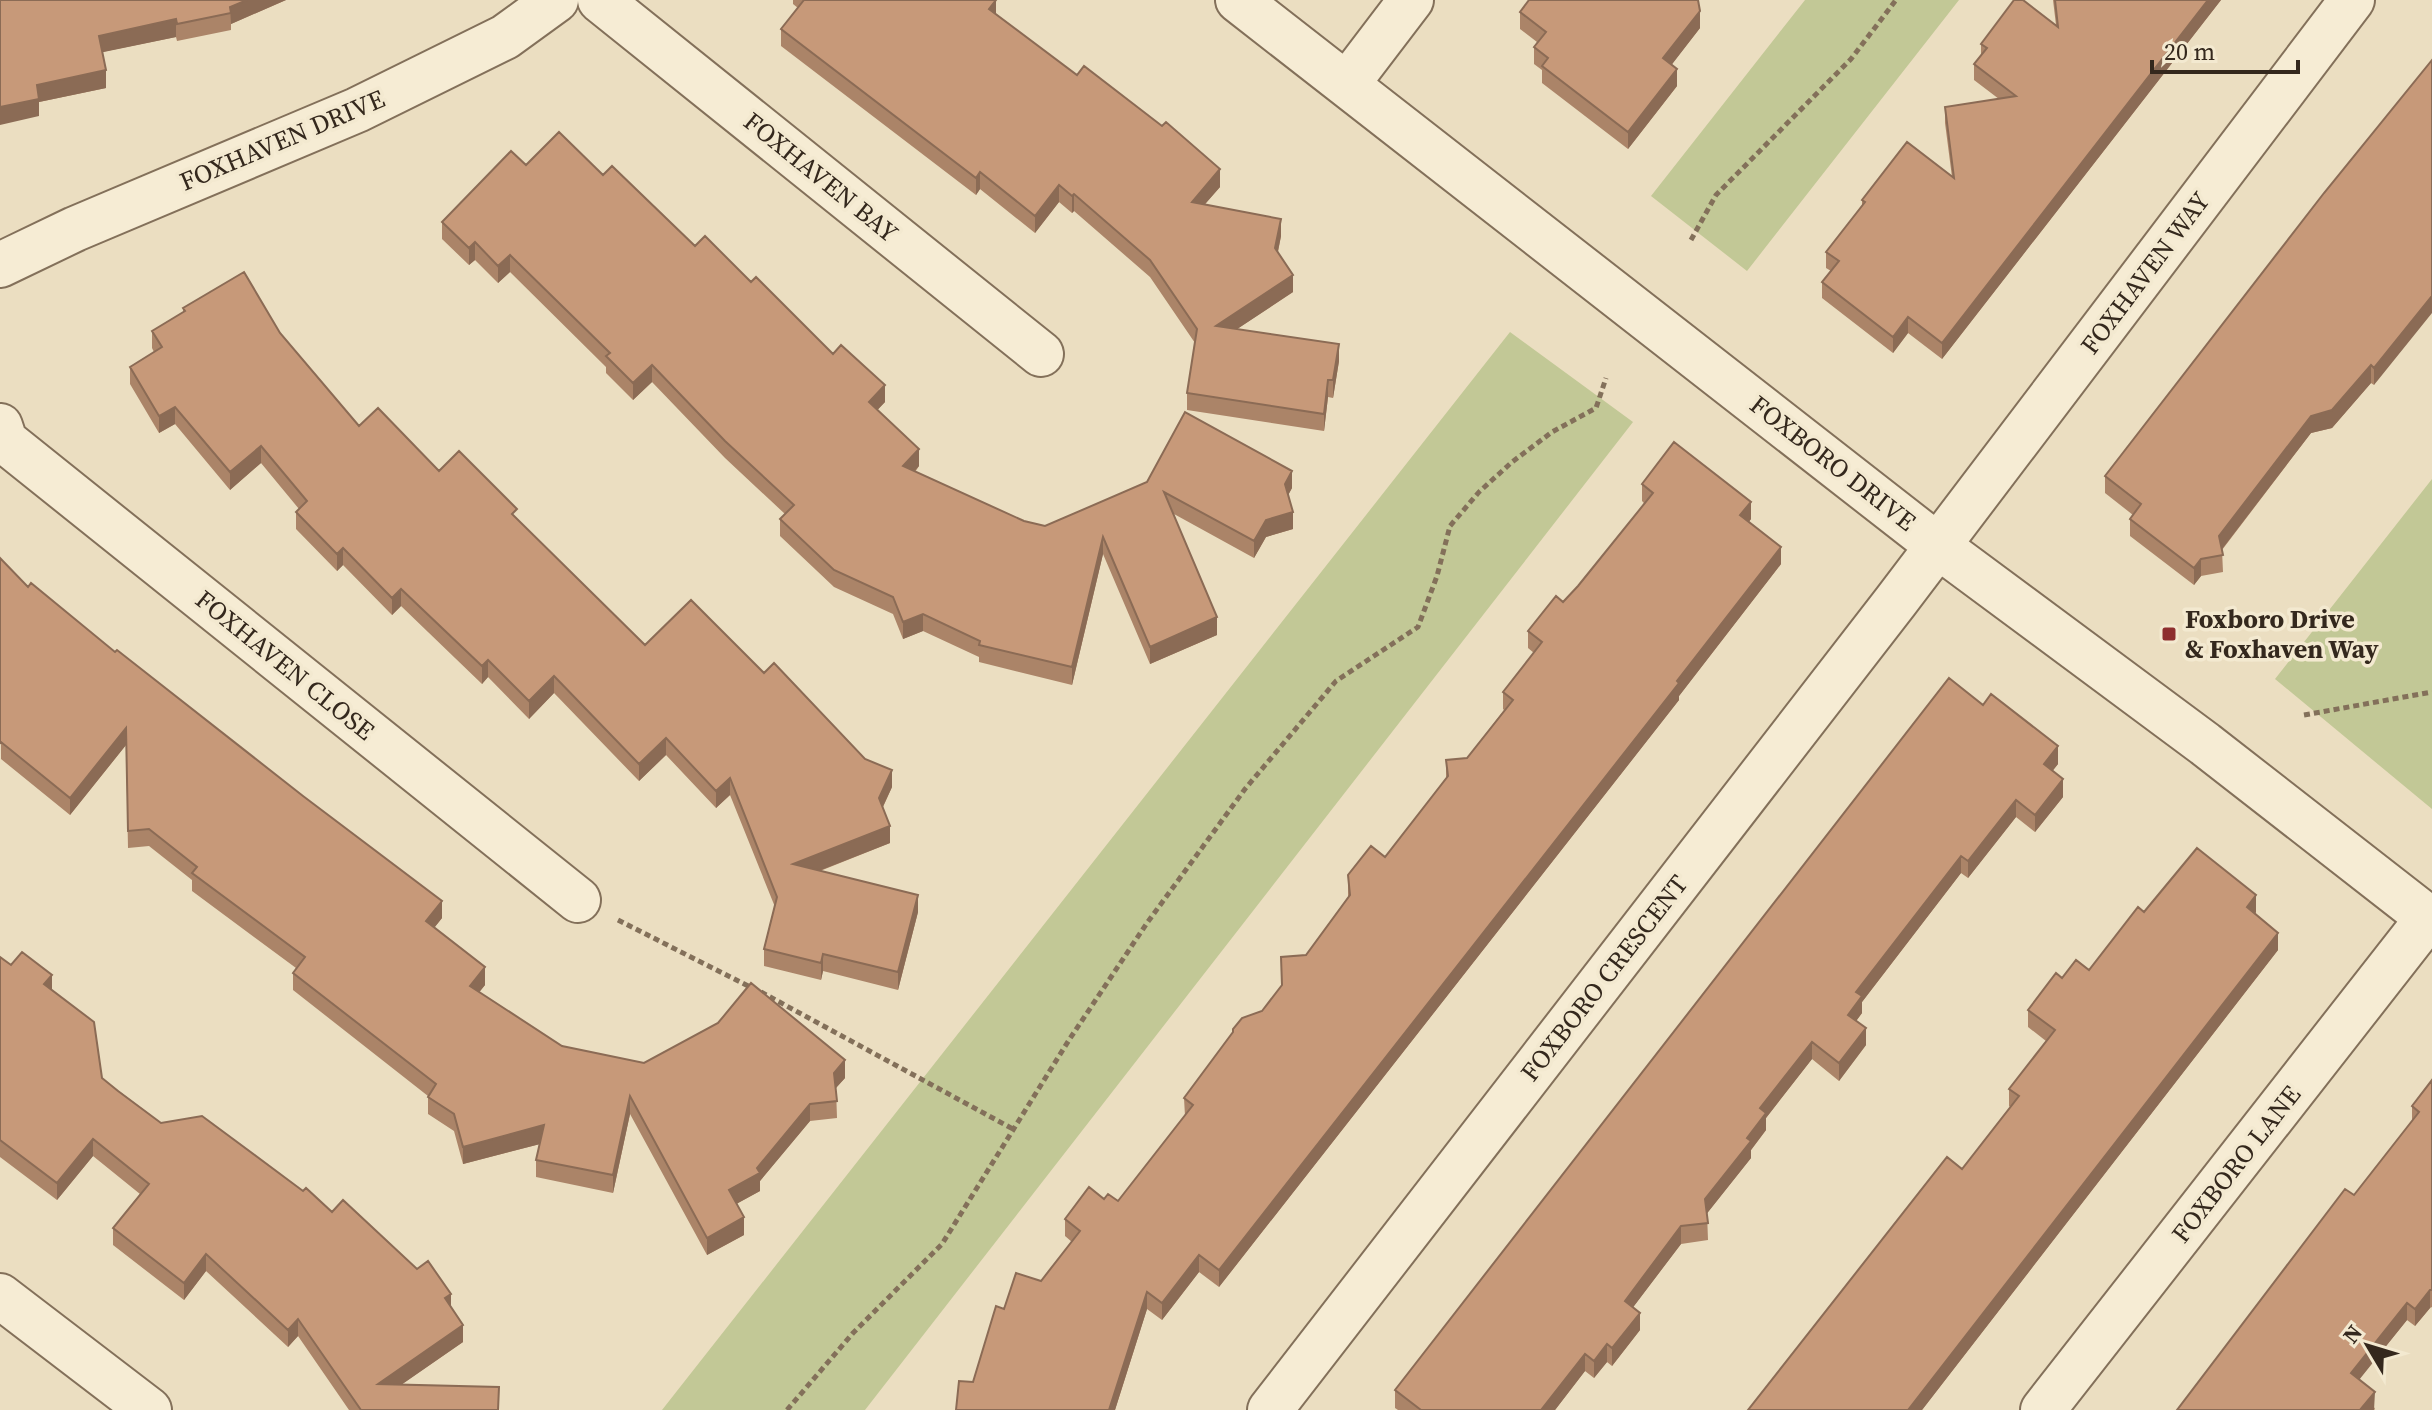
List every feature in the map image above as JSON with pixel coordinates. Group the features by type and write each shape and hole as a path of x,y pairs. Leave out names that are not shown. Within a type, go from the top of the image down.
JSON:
{"street":[{"name":"FOXHAVEN DRIVE","path":"0,265 75,229 357,110 505,37 556,0"},
{"name":"FOXHAVEN BAY","path":"600,0 1041,354"},
{"name":"FOXBORO DRIVE","path":"1238,0 1938,546 2205,744 2430,919"},
{"path":"1347,84 1411,0"},
{"name":"FOXHAVEN WAY","path":"1938,546 2352,0"},
{"name":"FOXHAVEN CLOSE","path":"0,426 5,441 578,900"},
{"name":"FOXBORO CRESCENT","path":"1270,1410 1938,546"},
{"name":"FOXBORO LANE","path":"2043,1410 2430,919"},
{"path":"0,1296 149,1410"}],"path":[{"path":"1691,240 1716,195 1851,59 1896,0"},
{"path":"787,1410 853,1333 942,1244 1069,1040 1147,923 1245,789 1336,681 1418,627 1437,576 1450,526 1479,492 1512,462 1552,432 1596,408 1606,378"},
{"path":"2304,715 2432,692"},
{"path":"578,900 705,963 1013,1129"}],"green space":[{"path":"1805,0 1959,0 1747,271 1651,196"},
{"path":"1510,332 1633,422 865,1410 662,1410"},
{"path":"2432,479 2432,809 2275,679"}],"building":[{"path":"0,0 247,0 230,7 231,13 177,24 176,19 99,36 106,70 37,85 39,99 0,107"},
{"path":"804,0 996,0 989,9 1077,75 1084,66 1162,126 1166,122 1220,169 1192,202 1281,219 1275,248 1293,275 1216,326 1339,344 1333,380 1328,380 1324,414 1187,393 1197,329 1150,260 1074,194 1072,196 1059,185 1035,216 980,172 976,178 781,29"},
{"path":"1529,0 1698,0 1700,11 1663,58 1677,69 1628,132 1542,66 1548,58 1534,47 1546,32 1520,12"},
{"path":"2014,0 2023,0 2058,27 2055,0 2208,0 1942,343 1908,317 1893,337 1822,282 1839,261 1826,252 1907,142 1954,178 1945,107 2016,96 1974,64 1987,48 1981,44"},
{"path":"2432,60 2432,296 2374,368 2371,365 2332,410 2311,416 2219,536 2223,555 2201,559 2194,568 2130,519 2141,504 2105,476 2324,193"},
{"path":"559,132 603,175 612,166 695,246 705,236 751,282 756,277 833,354 841,345 885,385 869,402 919,449 903,466 1024,521 1045,526 1147,482 1185,412 1292,471 1285,484 1293,512 1266,520 1254,541 1164,492 1217,617 1150,647 1103,537 1072,667 979,645 980,641 923,614 903,622 893,597 834,570 780,519 794,505 725,441 652,365 633,383 606,356 610,353 510,255 498,266 475,242 469,248 442,222 511,151 526,165"},
{"path":"244,272 280,333 359,426 378,408 439,471 459,451 517,509 512,514 645,645 691,600 764,673 774,663 865,759 892,770 879,798 890,826 793,864 918,895 898,972 823,954 821,963 764,949 777,897 730,778 716,791 666,738 639,764 554,676 529,701 488,660 482,666 401,589 392,598 343,548 337,554 296,512 307,501 261,446 230,472 175,407 159,416 130,367 162,347 152,331 185,311 183,308"},
{"path":"1674,442 1751,502 1740,515 1781,547 1677,681 1679,683 1219,1270 1199,1255 1162,1303 1147,1292 1109,1410 956,1410 959,1381 973,1382 996,1306 1004,1309 1016,1273 1041,1281 1080,1231 1065,1219 1089,1187 1104,1199 1108,1194 1118,1201 1193,1105 1184,1098 1233,1029 1242,1018 1262,1011 1282,985 1281,957 1306,955 1350,895 1348,875 1371,846 1385,857 1448,776 1446,760 1467,758 1513,700 1503,692 1542,642 1528,631 1556,596 1563,602 1578,586 1653,493 1642,484"},
{"path":"0,558 28,587 31,583 115,652 117,650 442,901 426,921 485,967 470,986 562,1046 644,1063 718,1023 751,983 845,1060 834,1073 837,1101 810,1104 757,1168 760,1173 729,1190 744,1217 707,1238 630,1096 613,1175 536,1160 544,1125 463,1147 454,1114 428,1097 436,1084 293,973 305,957 192,873 197,867 149,829 128,831 126,728 70,798 0,743"},
{"path":"1949,678 1983,705 1991,694 2058,746 2044,764 2063,779 2035,815 2016,800 1968,861 1961,856 1856,992 1862,996 1848,1015 1866,1028 1839,1063 1812,1042 1760,1108 1766,1113 1747,1138 1751,1141 1705,1199 1708,1223 1681,1226 1625,1301 1640,1313 1612,1348 1607,1344 1594,1361 1585,1354 1541,1410 1421,1410 1395,1390"},
{"path":"2197,848 2256,895 2247,907 2278,933 1908,1410 1748,1410 1947,1157 1962,1169 2019,1096 2009,1089 2055,1030 2028,1010 2056,973 2062,978 2076,960 2089,970 2138,907 2144,912"},
{"path":"22,952 52,975 44,984 94,1022 102,1078 118,1091 161,1123 202,1116 303,1191 306,1188 332,1212 343,1200 417,1269 428,1261 451,1294 445,1298 463,1325 378,1384 499,1387 498,1410 361,1410 298,1319 288,1330 206,1254 184,1283 113,1228 149,1184 93,1139 57,1183 0,1140 0,957 11,965"},
{"path":"2432,1080 2432,1290 2415,1309 2407,1303 2351,1373 2375,1392 2360,1410 2177,1410 2345,1189 2354,1195 2419,1112 2412,1106"}],"place":[{"name":"Foxboro Drive & Foxhaven Way","path":"2169,634"}]}
